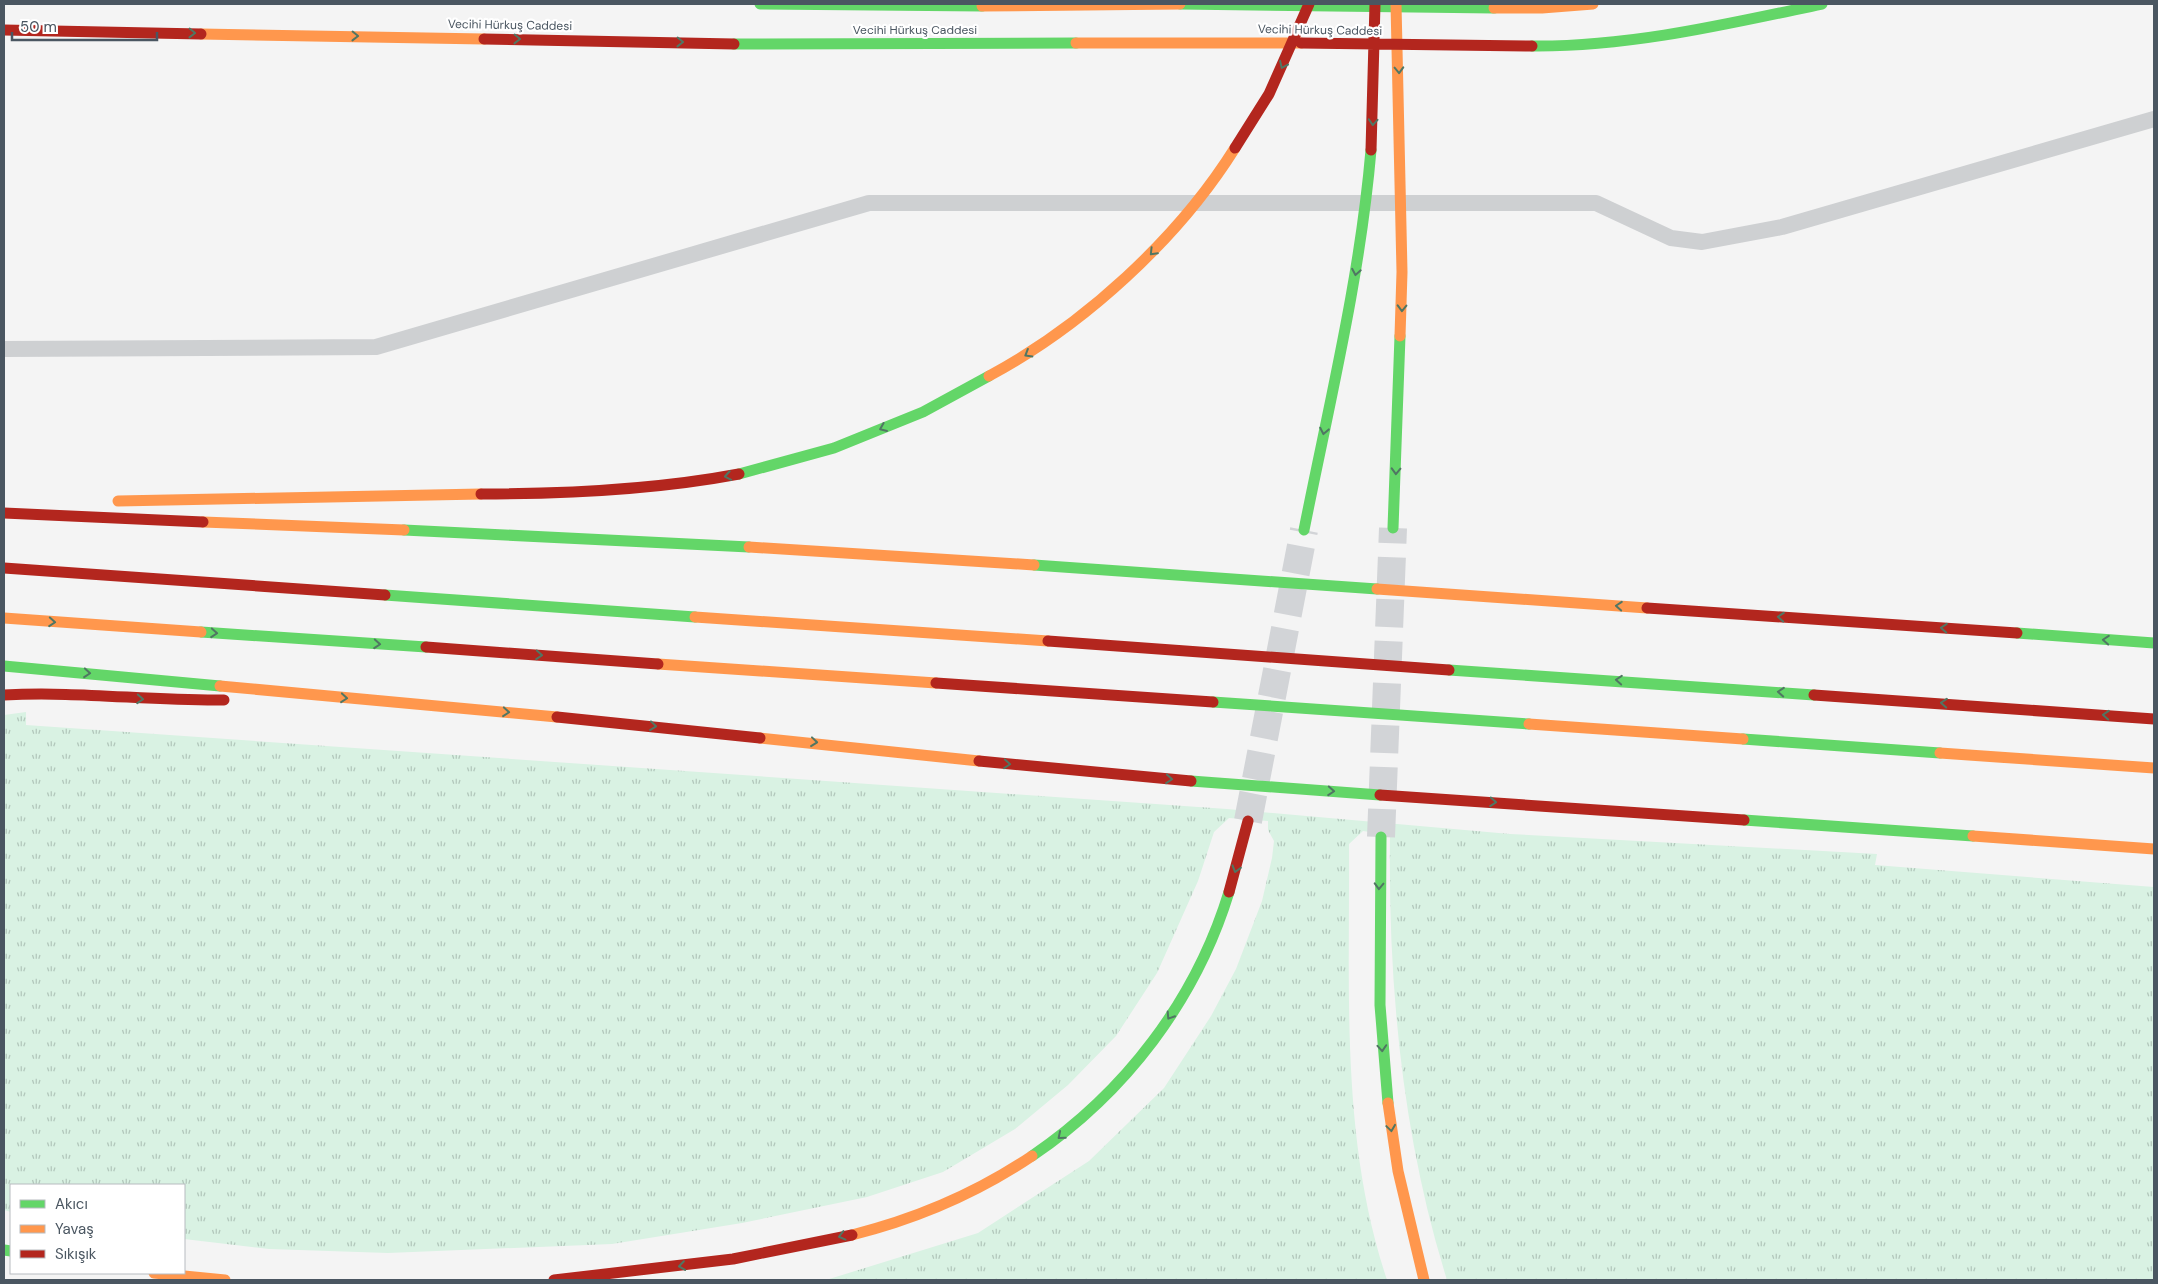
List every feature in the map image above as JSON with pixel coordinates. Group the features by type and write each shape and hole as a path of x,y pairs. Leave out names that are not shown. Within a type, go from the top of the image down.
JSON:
{"main road":[{"name":"Vecihi Hürkuş Caddesi","path":"760,4 1196,4 1482,8 1542,8 1593,4"},
{"path":"107,501 606,491 712,479 801,458 857,440 928,409 992,376 1041,346 1090,310 1136,270 1187,216 1232,158 1269,96 1309,4"},
{"path":"1304,530 1355,275 1363,223 1374,100 1375,4"},
{"path":"1393,528 1401,321 1401,225 1396,4"},
{"name":"Vecihi Hürkuş Caddesi","path":"4,30 755,44 1194,42 1549,46 1625,40 1691,31 1822,4"},
{"path":"4,513 599,539 881,554 2154,643"},
{"path":"4,568 2154,719"},
{"path":"4,618 2154,768"},
{"path":"4,666 604,721 958,759 1210,783 2154,849"},
{"path":"4,695 34,692 73,693 188,702 296,693"},
{"path":"839,1250 895,1229 999,1178 1056,1140 1096,1106 1122,1079 1150,1045 1185,993 1215,933 1227,902 1248,821"},
{"path":"1381,837 1378,958 1384,1080 1404,1203 1424,1280"},
{"path":"554,1280 663,1268 764,1253 868,1230 939,1206"},
{"path":"164,1274 225,1280"}],"street":[{"path":"4,349 376,347 869,203 1596,203 1671,238 1702,242 1782,227 2154,119"}],"green space":[{"path":"26,712 26,725 1227,809 1510,834 1877,854 1875,865 2154,887 2154,1280 1447,1280 1419,1171 1401,1060 1392,948 1390,835 1363,831 1349,844 1351,1064 1361,1173 1372,1227 1387,1280 826,1280 978,1233 1089,1161 1164,1088 1211,1016 1236,969 1262,901 1274,841 1268,830 1268,821 1229,818 1214,832 1198,881 1157,973 1116,1036 1068,1085 1015,1129 943,1172 867,1197 742,1223 612,1244 388,1253 269,1249 185,1239 185,1184 10,1184 10,1212 4,1210 4,715"}],"tunnel":[{"path":"1381,837 1393,528"},
{"path":"1248,821 1304,530"}],"traffic: fast":[{"path":"760,4 982,6"},
{"path":"1180,4 1494,8"},
{"path":"1532,46 1605,43 1678,33 1822,4"},
{"path":"734,44 1076,43"},
{"path":"1304,530 1352,294 1371,150"},
{"path":"1393,528 1400,336"},
{"path":"739,474 834,448 923,412 989,376"},
{"path":"404,530 749,547"},
{"path":"1034,565 1377,589"},
{"path":"385,595 695,617"},
{"path":"201,632 426,647"},
{"path":"2017,633 2154,643"},
{"path":"4,666 220,686"},
{"path":"1449,670 1814,695"},
{"path":"1213,702 1529,724"},
{"path":"1743,739 1940,753"},
{"path":"1191,781 1380,795"},
{"path":"1744,820 1973,836"},
{"path":"1381,837 1380,1005 1388,1103"},
{"path":"1032,1156 1066,1131 1097,1103 1153,1041 1177,1006 1197,970 1215,932 1229,892"},
{"path":"4,1250 10,1251"}],"traffic: slow":[{"path":"982,6 1180,4"},
{"path":"1396,4 1402,272 1400,336"},
{"path":"1494,8 1542,8 1593,4"},
{"path":"201,34 484,39"},
{"path":"1076,43 1301,43"},
{"path":"989,376 1060,332 1126,277 1186,215 1212,182 1235,148"},
{"path":"118,501 481,494"},
{"path":"203,522 404,530"},
{"path":"749,547 1034,565"},
{"path":"1377,589 1647,608"},
{"path":"695,617 1048,641"},
{"path":"4,618 201,632"},
{"path":"658,664 936,683"},
{"path":"220,686 557,717"},
{"path":"1529,724 1743,739"},
{"path":"760,738 979,761"},
{"path":"1940,753 2154,768"},
{"path":"1973,836 2154,849"},
{"path":"1388,1103 1398,1171 1424,1280"},
{"path":"852,1235 923,1213 990,1182 1032,1156"},
{"path":"164,1274 225,1280"}],"traffic: jam":[{"path":"1235,148 1269,94 1309,4"},
{"path":"1371,150 1375,4"},
{"path":"4,30 201,34"},
{"path":"484,39 734,44"},
{"path":"1301,43 1532,46"},
{"path":"481,494 611,490 675,484 739,474"},
{"path":"4,513 203,522"},
{"path":"4,568 385,595"},
{"path":"1647,608 2017,633"},
{"path":"1048,641 1449,670"},
{"path":"426,647 658,664"},
{"path":"936,683 1213,702"},
{"path":"4,695 59,694 224,700"},
{"path":"1814,695 2154,719"},
{"path":"557,717 760,738"},
{"path":"979,761 1191,781"},
{"path":"1380,795 1744,820"},
{"path":"1229,892 1248,821"},
{"path":"554,1280 733,1259 852,1235"}]}
